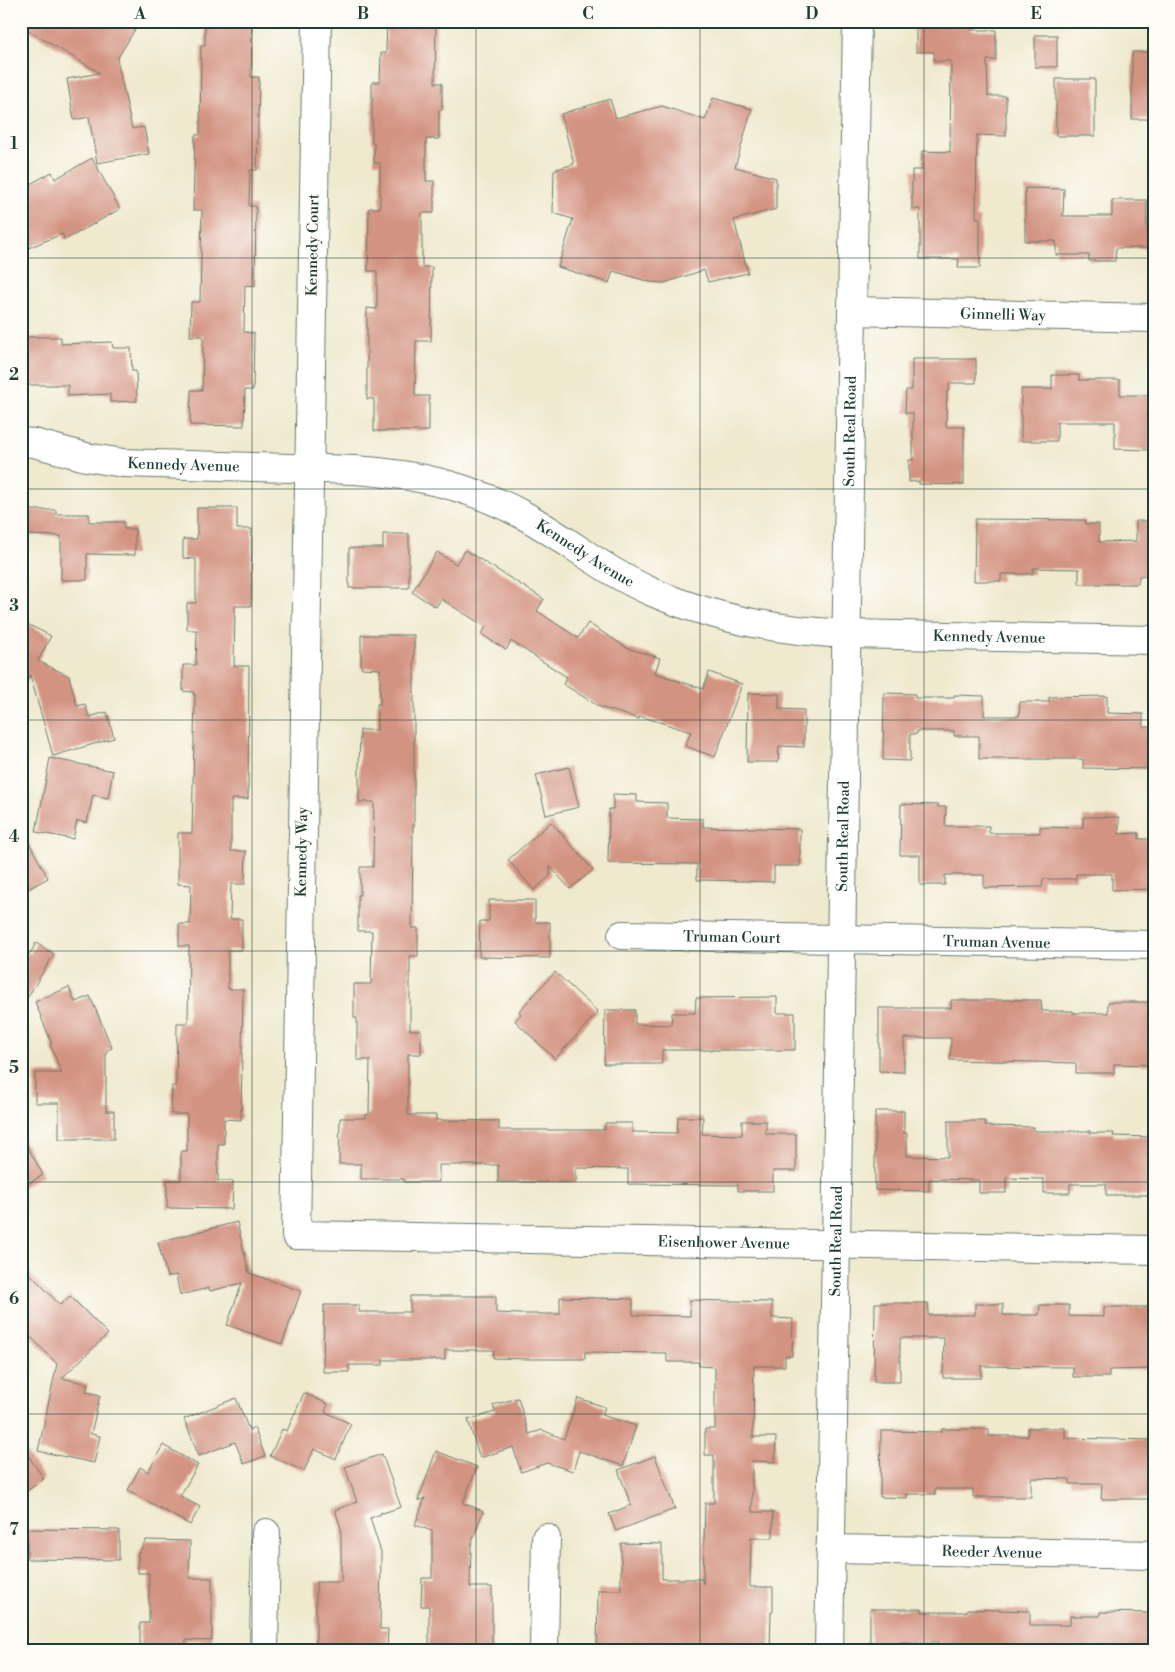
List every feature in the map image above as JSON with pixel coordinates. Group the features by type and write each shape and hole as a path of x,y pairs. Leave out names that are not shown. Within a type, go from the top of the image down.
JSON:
{"street":[{"name":"Kennedy Court","path":"309,468 317,21"},
{"name":"South Real Road","path":"829,1651 857,21"},
{"name":"Ginnelli Way","path":"852,311 1154,318"},
{"name":"Kennedy Avenue","path":"21,442 34,443 86,457 123,463 309,468 393,473 437,481 485,497 525,516 604,567 651,591 700,610 751,624 803,632 846,634 1154,640"},
{"name":"Kennedy Way","path":"296,1235 309,468"},
{"name":"Truman Court","path":"622,936 841,939"},
{"name":"Truman Avenue","path":"841,939 1154,945"},
{"name":"Eisenhower Avenue","path":"296,1235 1154,1250"},
{"path":"264,1651 266,1533"},
{"path":"544,1651 546,1538"},
{"name":"Reeder Avenue","path":"830,1549 1154,1555"}],"building":[{"path":"21,21 140,21 117,59 132,129 144,127 149,154 97,163 89,117 74,120 67,79 100,73 21,26"},
{"path":"205,21 252,21 251,77 259,77 257,170 250,170 249,206 256,206 255,286 245,285 244,332 254,333 253,390 245,390 244,426 190,425 191,390 202,390 203,336 190,336 191,302 200,302 202,210 193,210 195,135 200,135 201,46 205,46"},
{"path":"387,21 436,21 435,83 442,83 442,110 439,110 439,139 426,139 426,181 434,181 434,213 422,213 422,267 432,267 431,341 416,341 415,396 429,396 429,431 374,431 374,399 367,399 367,308 377,309 377,271 368,271 369,208 380,208 380,163 374,163 374,143 372,143 372,82 380,82 381,53 386,53"},
{"path":"916,21 972,21 972,30 996,30 996,60 987,60 988,96 1006,96 1006,136 977,135 976,218 980,218 980,268 958,268 959,259 920,259 920,209 912,209 912,170 922,170 922,151 950,152 951,61 934,61 934,52 916,52"},
{"path":"1035,35 1057,35 1057,67 1035,67"},
{"path":"1132,52 1154,52 1154,119 1132,119"},
{"path":"1056,79 1095,79 1095,136 1056,136"},
{"path":"713,98 752,109 735,167 776,178 776,209 734,220 748,273 708,282 704,270 664,283 650,282 613,271 609,283 558,267 573,219 553,213 554,170 574,164 561,114 610,99 616,118 662,106 705,120"},
{"path":"92,158 120,209 65,240 62,234 21,251 21,189 52,172 55,179"},
{"path":"1025,188 1064,189 1063,216 1112,216 1112,200 1147,200 1147,248 1116,248 1115,261 1089,261 1089,255 1056,255 1056,241 1025,241"},
{"path":"21,337 61,337 61,344 112,342 113,348 131,348 132,371 136,371 137,401 110,402 110,394 68,396 68,385 21,385"},
{"path":"912,359 976,359 976,383 949,383 949,391 947,391 946,427 964,427 964,485 919,484 919,481 909,482 909,460 913,460 913,413 905,413 906,390 912,390"},
{"path":"1052,375 1079,375 1079,380 1120,380 1120,395 1150,395 1150,450 1115,449 1115,422 1057,422 1057,441 1021,441 1021,389 1052,389"},
{"path":"197,508 237,508 237,529 252,529 251,606 235,606 234,666 249,666 248,799 231,799 231,851 246,851 245,884 231,884 230,919 242,919 242,950 228,950 228,989 243,989 241,1120 224,1119 224,1144 218,1144 218,1181 233,1181 232,1209 167,1208 167,1180 181,1180 181,1151 187,1151 187,1114 171,1114 172,1086 176,1086 177,1023 188,1023 189,946 179,946 179,924 190,924 191,885 178,884 178,833 192,833 195,694 183,691 183,665 196,665 197,630 187,630 187,603 196,603 196,559 183,558 183,539 197,539"},
{"path":"21,510 56,510 56,514 89,514 89,522 124,522 124,529 135,529 135,555 87,554 87,580 61,580 61,536 21,535"},
{"path":"975,519 1085,520 1086,524 1099,524 1099,542 1136,541 1136,521 1154,521 1154,576 1139,576 1138,584 1079,584 1079,569 1033,568 1033,574 1001,574 1001,581 974,581"},
{"path":"383,534 409,534 409,588 349,588 349,548 383,548"},
{"path":"465,550 544,599 537,611 578,638 588,623 627,648 660,658 655,673 703,689 709,672 742,684 715,757 685,746 691,732 640,716 639,719 600,707 563,684 567,677 511,641 506,650 481,634 486,627 441,599 436,607 412,592 437,552 456,564"},
{"path":"21,621 51,636 38,661 69,676 77,706 85,704 89,717 107,712 114,738 53,756 30,675 21,693"},
{"path":"361,635 414,635 412,928 418,928 418,956 410,956 410,1030 421,1030 421,1054 408,1054 408,1115 436,1115 436,1120 499,1121 499,1130 605,1130 605,1123 632,1123 632,1132 675,1133 677,1133 678,1117 703,1117 702,1134 742,1135 742,1121 766,1121 766,1134 796,1134 796,1171 773,1171 773,1191 738,1191 738,1185 628,1184 628,1169 576,1168 576,1182 498,1182 498,1165 439,1165 439,1182 404,1182 404,1179 361,1179 361,1164 339,1164 340,1118 366,1118 366,1114 369,1115 370,1060 357,1060 357,1018 354,1018 354,984 371,984 372,931 358,931 358,895 360,895 360,867 373,867 374,802 359,802 359,768 360,730 377,730 377,704 380,704 380,669 361,668"},
{"path":"748,693 779,694 779,709 804,710 804,747 779,746 778,762 747,762"},
{"path":"884,693 915,694 915,698 954,698 954,695 984,696 984,716 1019,716 1020,702 1049,702 1049,697 1107,696 1107,713 1143,714 1143,727 1154,727 1154,769 1083,768 1083,759 979,759 979,736 954,736 954,731 917,731 917,734 910,734 910,761 883,760"},
{"path":"50,758 113,771 108,798 93,795 87,823 77,821 73,839 36,832"},
{"path":"569,767 579,807 546,815 536,775"},
{"path":"613,794 637,795 637,802 667,803 667,818 703,819 703,827 800,829 800,866 774,866 774,882 697,880 697,864 608,863 609,809 613,809"},
{"path":"901,804 946,807 945,826 989,826 989,833 1040,833 1040,827 1083,828 1083,817 1119,817 1119,834 1139,833 1139,839 1154,839 1154,889 1112,890 1112,874 1076,874 1076,879 1043,879 1042,887 984,888 984,875 945,875 945,885 920,885 920,855 900,855"},
{"path":"551,822 593,870 570,889 550,866 550,876 534,890 508,860"},
{"path":"21,828 48,878 28,889 21,877"},
{"path":"489,900 535,900 535,922 550,922 550,958 479,957 480,921 489,921"},
{"path":"36,943 54,954 21,1008 21,949 30,954"},
{"path":"555,972 598,1012 555,1059 515,1021 521,1014 519,1011"},
{"path":"69,987 75,1002 90,996 112,1048 106,1051 106,1111 114,1111 114,1139 59,1139 59,1103 35,1103 35,1073 62,1073 35,1002"},
{"path":"777,997 777,1013 795,1013 795,1050 662,1050 662,1064 604,1064 605,1010 635,1010 635,1024 671,1025 672,1013 695,1013 696,998"},
{"path":"951,1000 1041,1000 1042,1011 1073,1011 1073,1013 1108,1013 1108,1002 1154,1002 1154,1065 1114,1064 1114,1073 1076,1073 1076,1063 950,1060 951,1038 904,1038 904,1072 879,1071 879,1008 951,1008"},
{"path":"875,1111 904,1111 904,1133 907,1133 907,1156 948,1157 948,1121 985,1121 985,1126 1034,1127 1034,1131 1090,1131 1090,1133 1114,1133 1113,1136 1154,1137 1154,1195 1106,1195 1106,1184 1070,1184 1070,1193 1044,1193 1044,1179 1006,1178 1006,1193 979,1193 979,1180 929,1179 929,1191 875,1190"},
{"path":"21,1135 43,1175 21,1188"},
{"path":"237,1222 249,1273 301,1291 282,1344 227,1325 242,1283 210,1291 209,1288 180,1295 176,1275 167,1277 158,1242"},
{"path":"21,1264 60,1305 70,1296 108,1334 62,1378 88,1384 86,1392 100,1395 91,1434 100,1436 94,1463 38,1451 57,1364 21,1327"},
{"path":"410,1296 496,1296 496,1313 520,1314 560,1314 560,1297 633,1299 633,1315 690,1316 690,1300 772,1302 772,1318 793,1319 792,1356 785,1356 785,1366 754,1366 753,1437 776,1437 775,1462 752,1461 752,1512 773,1512 773,1538 751,1538 750,1587 773,1587 770,1651 597,1651 598,1590 621,1590 621,1543 662,1544 662,1579 702,1579 703,1584 705,1503 714,1503 714,1455 705,1455 705,1429 715,1429 715,1367 699,1366 699,1362 667,1362 667,1353 585,1352 585,1359 528,1359 493,1358 494,1350 445,1350 445,1360 383,1360 383,1365 349,1365 349,1372 323,1372 324,1305 359,1305 359,1312 410,1312"},
{"path":"875,1303 928,1303 928,1315 975,1315 975,1304 1003,1304 1003,1315 1039,1315 1040,1305 1069,1305 1069,1316 1104,1317 1104,1307 1154,1307 1154,1369 1109,1370 1109,1377 1073,1377 1073,1367 981,1366 981,1378 943,1378 944,1338 900,1338 900,1382 874,1382"},
{"path":"304,1393 328,1404 325,1412 351,1424 336,1459 314,1449 304,1471 270,1456 282,1429 287,1431"},
{"path":"236,1398 249,1430 254,1427 265,1456 244,1464 235,1442 199,1456 184,1419"},
{"path":"518,1398 529,1434 542,1430 564,1439 578,1398 605,1407 602,1415 636,1426 623,1466 579,1451 573,1471 547,1463 521,1472 513,1447 480,1458 468,1420 495,1412 493,1405"},
{"path":"1028,1428 1065,1428 1065,1438 1154,1440 1154,1499 1101,1499 1102,1484 1070,1484 1070,1479 1031,1478 1031,1497 973,1497 973,1489 935,1489 935,1494 907,1494 907,1498 880,1497 881,1431 942,1432 942,1429 989,1429 989,1436 1028,1436"},
{"path":"21,1445 44,1479 21,1495"},
{"path":"163,1445 198,1465 180,1496 200,1507 190,1525 128,1490 140,1467 148,1472"},
{"path":"436,1451 477,1467 463,1503 483,1511 471,1545 470,1587 492,1587 492,1650 429,1651 429,1606 421,1606 422,1578 432,1578 432,1531 415,1525 425,1498 418,1501"},
{"path":"382,1454 401,1507 381,1512 381,1514 370,1518 381,1552 380,1629 388,1629 387,1650 316,1651 316,1582 341,1582 341,1528 335,1510 357,1502 345,1467"},
{"path":"655,1456 675,1509 616,1531 609,1514 631,1505 618,1470"},
{"path":"27,1529 119,1530 119,1560 27,1559"},
{"path":"146,1540 190,1541 189,1578 212,1578 212,1641 186,1640 185,1651 140,1650 140,1623 149,1623 149,1573 138,1573 138,1554"},
{"path":"870,1609 922,1609 922,1612 967,1612 967,1609 1030,1611 1030,1625 1070,1625 1070,1616 1100,1616 1100,1612 1154,1613 1154,1649 1126,1649 1126,1651 1008,1651 1003,1650 1003,1647 940,1647 940,1642 870,1642"}]}
